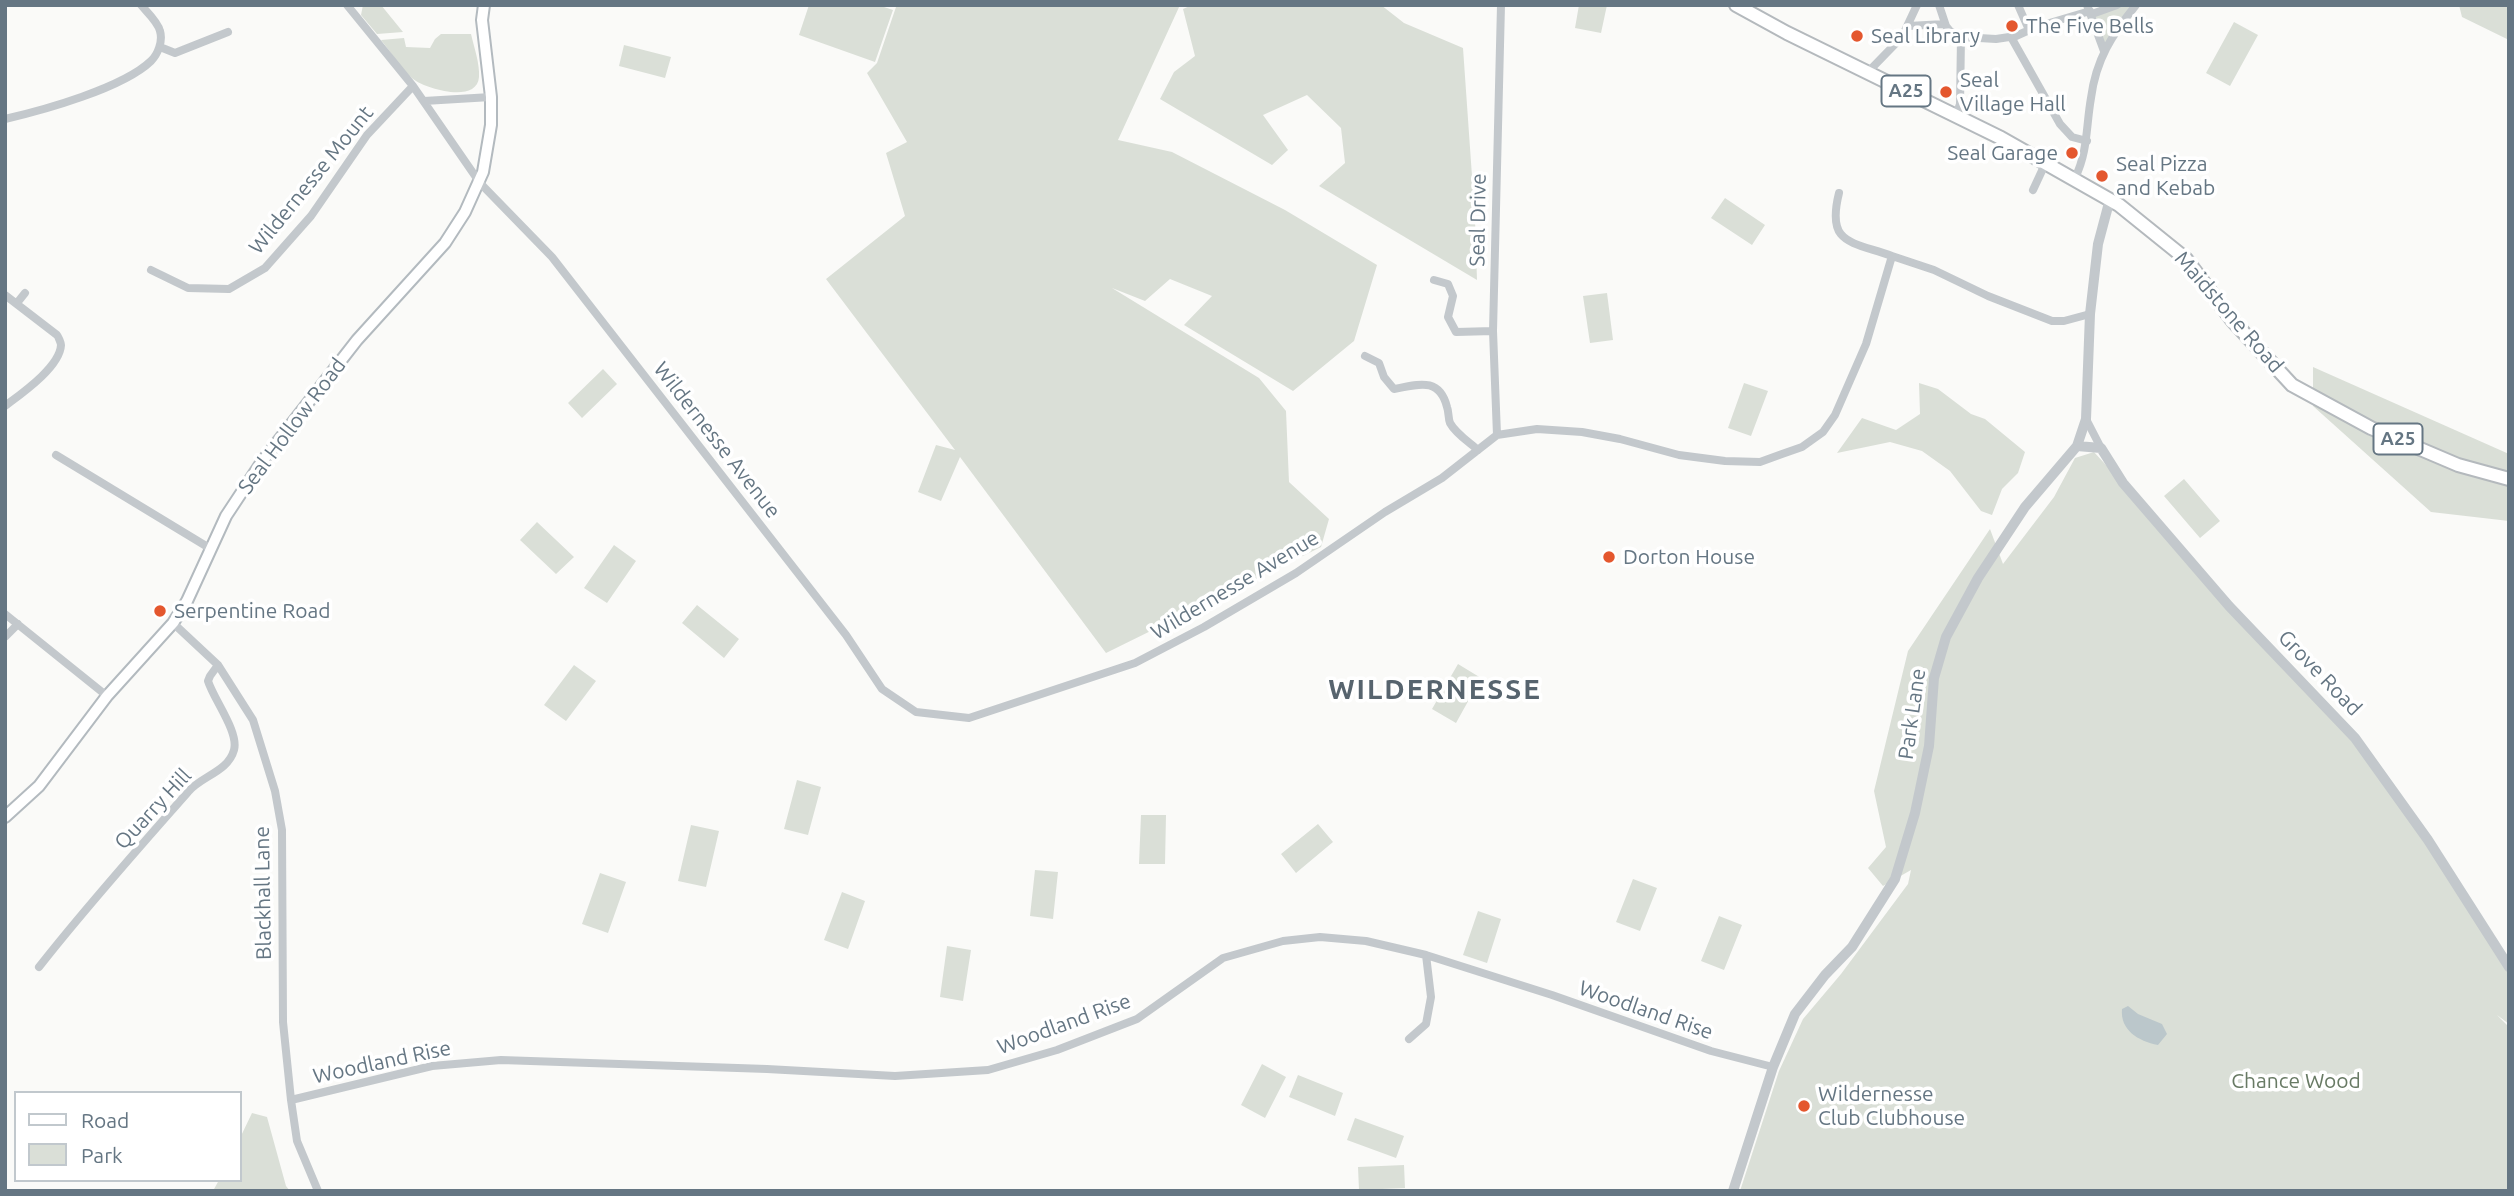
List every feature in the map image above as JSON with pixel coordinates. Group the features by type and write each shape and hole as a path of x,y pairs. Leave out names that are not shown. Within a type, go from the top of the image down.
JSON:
{"highway":[{"name":"A25","path":"1736,5 2046,162 2110,199"},
{"name":"Maidstone Road","path":"2110,199 2186,259 2232,320 2292,385 2371,428 2458,465 2509,480"}],"main road":[{"name":"Seal Hollow Road","path":"5,817 39,786 107,696 173,623 187,601 226,516 261,463 357,341 445,243 465,212 480,183 489,141 491,97 482,31 484,5"}],"street":[{"path":"5,119 80,98 125,77 153,60 160,47 160,31 141,5"},
{"name":"Seal Drive","path":"1497,435 1493,331 1501,5"},
{"path":"1868,72 1902,37 1917,5"},
{"path":"1938,5 1948,30 1961,37 2011,37 2090,10 2117,5"},
{"path":"2018,5 2029,30"},
{"path":"2075,178 2087,141 2091,95 2104,51 2112,35 2136,5"},
{"name":"Wildernesse Avenue","path":"351,9 413,86 480,183 552,257 846,635 882,689 916,712 969,718 1135,663 1204,627 1296,573 1385,512 1441,478 1497,435 1536,429 1582,432 1620,439 1679,456 1725,461 1760,461 1802,447 1824,432 1846,394 1866,344 1892,256"},
{"path":"2090,10 2104,51"},
{"path":"1908,26 1945,24"},
{"path":"160,47 175,53 228,32"},
{"path":"1956,116 1960,104 1961,37"},
{"path":"2011,37 2031,77 2060,124 2072,137 2087,141"},
{"name":"Wildernesse Mount","path":"151,270 188,288 229,289 265,268 311,216 367,135 413,86"},
{"path":"1892,102 1899,88"},
{"path":"424,102 491,97"},
{"path":"2034,190 2046,162"},
{"path":"1839,193 1834,213 1836,229 1846,239 1934,270 1988,296 2052,321 2064,321 2090,314"},
{"name":"Park Lane","path":"1733,1191 1773,1067 1795,1014 1825,975 1852,947 1895,879 1915,813 1929,746 1934,678 1946,637 1978,578 2025,507 2077,446 2087,419 2090,314 2098,244 2110,199"},
{"path":"1434,280 1448,284 1453,296 1448,317 1456,332 1493,331"},
{"path":"17,303 24,293"},
{"path":"5,295 57,335 61,344 56,358 35,383 5,406"},
{"path":"1365,356 1379,363 1384,377 1394,389 1419,383 1429,384 1442,394 1450,422 1458,433 1478,450"},
{"name":"Grove Road","path":"2087,419 2123,484 2229,606 2355,737 2428,840 2509,967"},
{"path":"2077,446 2101,448"},
{"path":"56,455 211,549"},
{"path":"5,614 107,696"},
{"name":"Blackhall Lane","path":"173,623 218,666 253,720 275,791 282,830 283,1022 291,1100 297,1141 318,1191"},
{"path":"5,637 18,624"},
{"name":"Quarry Hill","path":"39,967 194,784 228,762 234,749 234,735 208,681 218,666"},
{"name":"Woodland Rise","path":"291,1100 432,1066 501,1060 755,1068 895,1076 988,1070 1057,1050 1137,1019 1223,958 1283,941 1320,937 1366,941 1426,955 1552,995 1710,1051 1773,1067"},
{"path":"1409,1039 1426,1024 1431,997 1426,955"}],"green space":[{"path":"363,5 381,5 403,32 377,34 361,15"},
{"path":"809,5 878,5 893,10 875,62 799,35"},
{"path":"892,5 1180,5 1118,140 1172,152 1285,210 1377,265 1354,341 1293,391 1184,325 1212,296 1170,279 1145,301 1112,288 1259,378 1286,411 1289,482 1329,519 1321,547 1106,653 960,457 941,501 918,492 936,445 955,450 826,279 905,216 886,153 907,142 867,73 877,63 896,7"},
{"path":"1192,5 1381,5 1404,23 1463,48 1477,280 1319,186 1345,163 1341,128 1307,95 1263,115 1288,150 1272,165 1160,99 1174,72 1195,56 1183,9"},
{"path":"1579,5 1607,5 1601,33 1575,28"},
{"path":"2115,5 2136,5 2104,51 2091,13"},
{"path":"2459,5 2509,5 2509,40 2462,17"},
{"path":"2234,22 2258,35 2230,86 2206,73"},
{"path":"441,34 471,34 479,77 470,90 450,92 419,83 404,70 381,40 404,38 406,47 430,48"},
{"path":"624,45 671,57 665,78 619,66"},
{"path":"1725,198 1765,225 1752,245 1711,218"},
{"path":"1607,293 1613,340 1590,343 1583,296"},
{"path":"2313,367 2509,454 2509,521 2431,512 2313,406"},
{"path":"603,369 617,384 582,418 568,403"},
{"path":"1744,383 1768,391 1751,436 1728,428"},
{"path":"1919,383 1938,389 1971,414 1985,419 2025,452 2018,473 2002,489 1992,515 1981,511 1950,471 1922,451 1890,442 1837,453 1862,418 1896,430 1920,414"},
{"name":"Chance Wood","path":"2094,452 2355,737 2509,964 2509,1024 2497,1015 2509,1027 2509,1191 1740,1191 1779,1071 1803,1019 1841,974 1908,884 1911,870 1883,886 1868,868 1886,847 1874,791 1908,651 1990,529 2003,564 2054,497 2075,458"},
{"path":"2184,479 2220,521 2200,538 2164,496"},
{"path":"537,522 574,557 556,574 520,540"},
{"path":"614,545 636,561 607,603 584,588"},
{"path":"697,605 739,639 724,658 682,623"},
{"path":"1458,664 1481,678 1456,723 1432,709"},
{"path":"574,665 596,681 566,721 544,705"},
{"path":"797,780 821,787 808,835 784,829"},
{"path":"1141,815 1166,815 1165,864 1139,864"},
{"path":"1318,824 1333,842 1296,873 1281,854"},
{"path":"691,825 719,831 706,887 678,881"},
{"path":"1035,870 1058,872 1053,919 1030,916"},
{"path":"600,873 626,882 608,933 582,924"},
{"path":"1633,879 1657,888 1640,931 1616,922"},
{"path":"842,892 865,901 848,949 824,940"},
{"path":"1478,911 1501,919 1487,963 1463,955"},
{"path":"1719,916 1742,925 1724,970 1701,961"},
{"path":"947,946 971,950 963,1001 940,997"},
{"path":"1262,1064 1286,1077 1265,1118 1241,1105"},
{"path":"1298,1075 1343,1093 1335,1116 1289,1097"},
{"path":"252,1113 267,1117 286,1186 290,1191 213,1191 218,1182 242,1182 242,1134"},
{"path":"1355,1118 1404,1136 1396,1158 1347,1140"},
{"path":"1404,1165 1405,1188 1359,1190 1358,1167"}],"shaded area":[{"path":"2128,1006 2138,1014 2162,1024 2167,1034 2158,1045 2144,1041 2127,1029 2122,1009"}],"place":[{"name":"The Five Bells","path":"2012,26"},
{"name":"Seal Library","path":"1857,36"},
{"name":"Seal Village Hall","path":"1946,92"},
{"name":"Seal Garage","path":"2072,153"},
{"name":"Seal Pizza and Kebab","path":"2102,176"},
{"name":"Dorton House","path":"1609,557"},
{"name":"Serpentine Road","path":"160,611"},
{"name":"Wildernesse Club Clubhouse","path":"1804,1106"}],"district":[{"name":"WILDERNESSE","path":"1435,690"}]}
